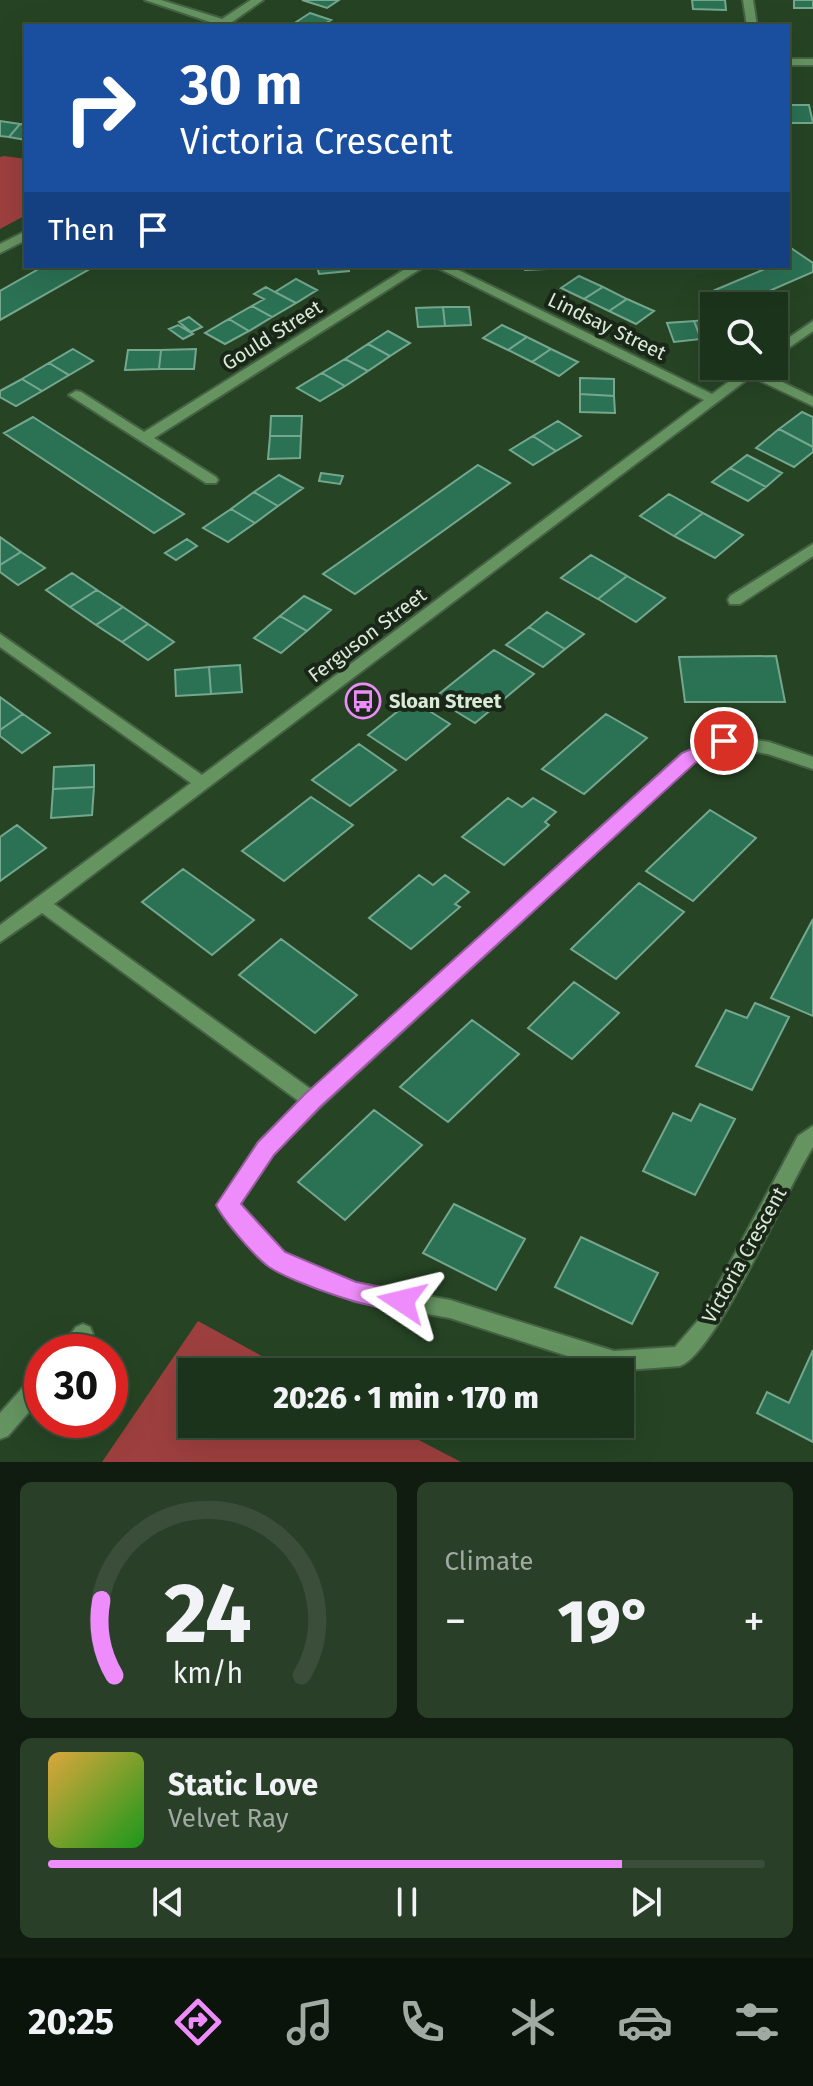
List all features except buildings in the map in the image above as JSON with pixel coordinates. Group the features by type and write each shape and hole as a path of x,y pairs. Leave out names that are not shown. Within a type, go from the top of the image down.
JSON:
{"street":[{"path":"150,0 229,24 258,0"},
{"path":"748,0 752,24"},
{"path":"790,62 813,62"},
{"path":"0,249 24,236"},
{"name":"Gould Street","path":"145,437 416,268"},
{"name":"Lindsay Street","path":"444,268 714,400"},
{"path":"788,344 813,325"},
{"name":"Ferguson Street","path":"0,935 740,380"},
{"path":"774,380 813,402"},
{"path":"76,395 211,480"},
{"path":"735,600 813,549"},
{"path":"0,639 202,783"},
{"name":"Victoria Crescent","path":"813,763 769,748 724,741 688,758 313,1101 266,1148 228,1205 277,1259 354,1292 450,1309 614,1361 680,1356 708,1324 805,1142 813,1134"},
{"path":"42,904 313,1101"},
{"path":"0,1429 24,1402"}],"shaded area":[{"path":"0,157 24,159 24,216 0,229"},
{"path":"198,1321 265,1358 178,1358 178,1438 415,1438 461,1462 102,1462 118,1438 128,1438 128,1424"}],"place":[{"name":"Sloan Street","path":"363,701"}],"route":[{"path":"402,1301 354,1292 277,1259 228,1205 266,1148 313,1101 688,758 724,741"}]}
